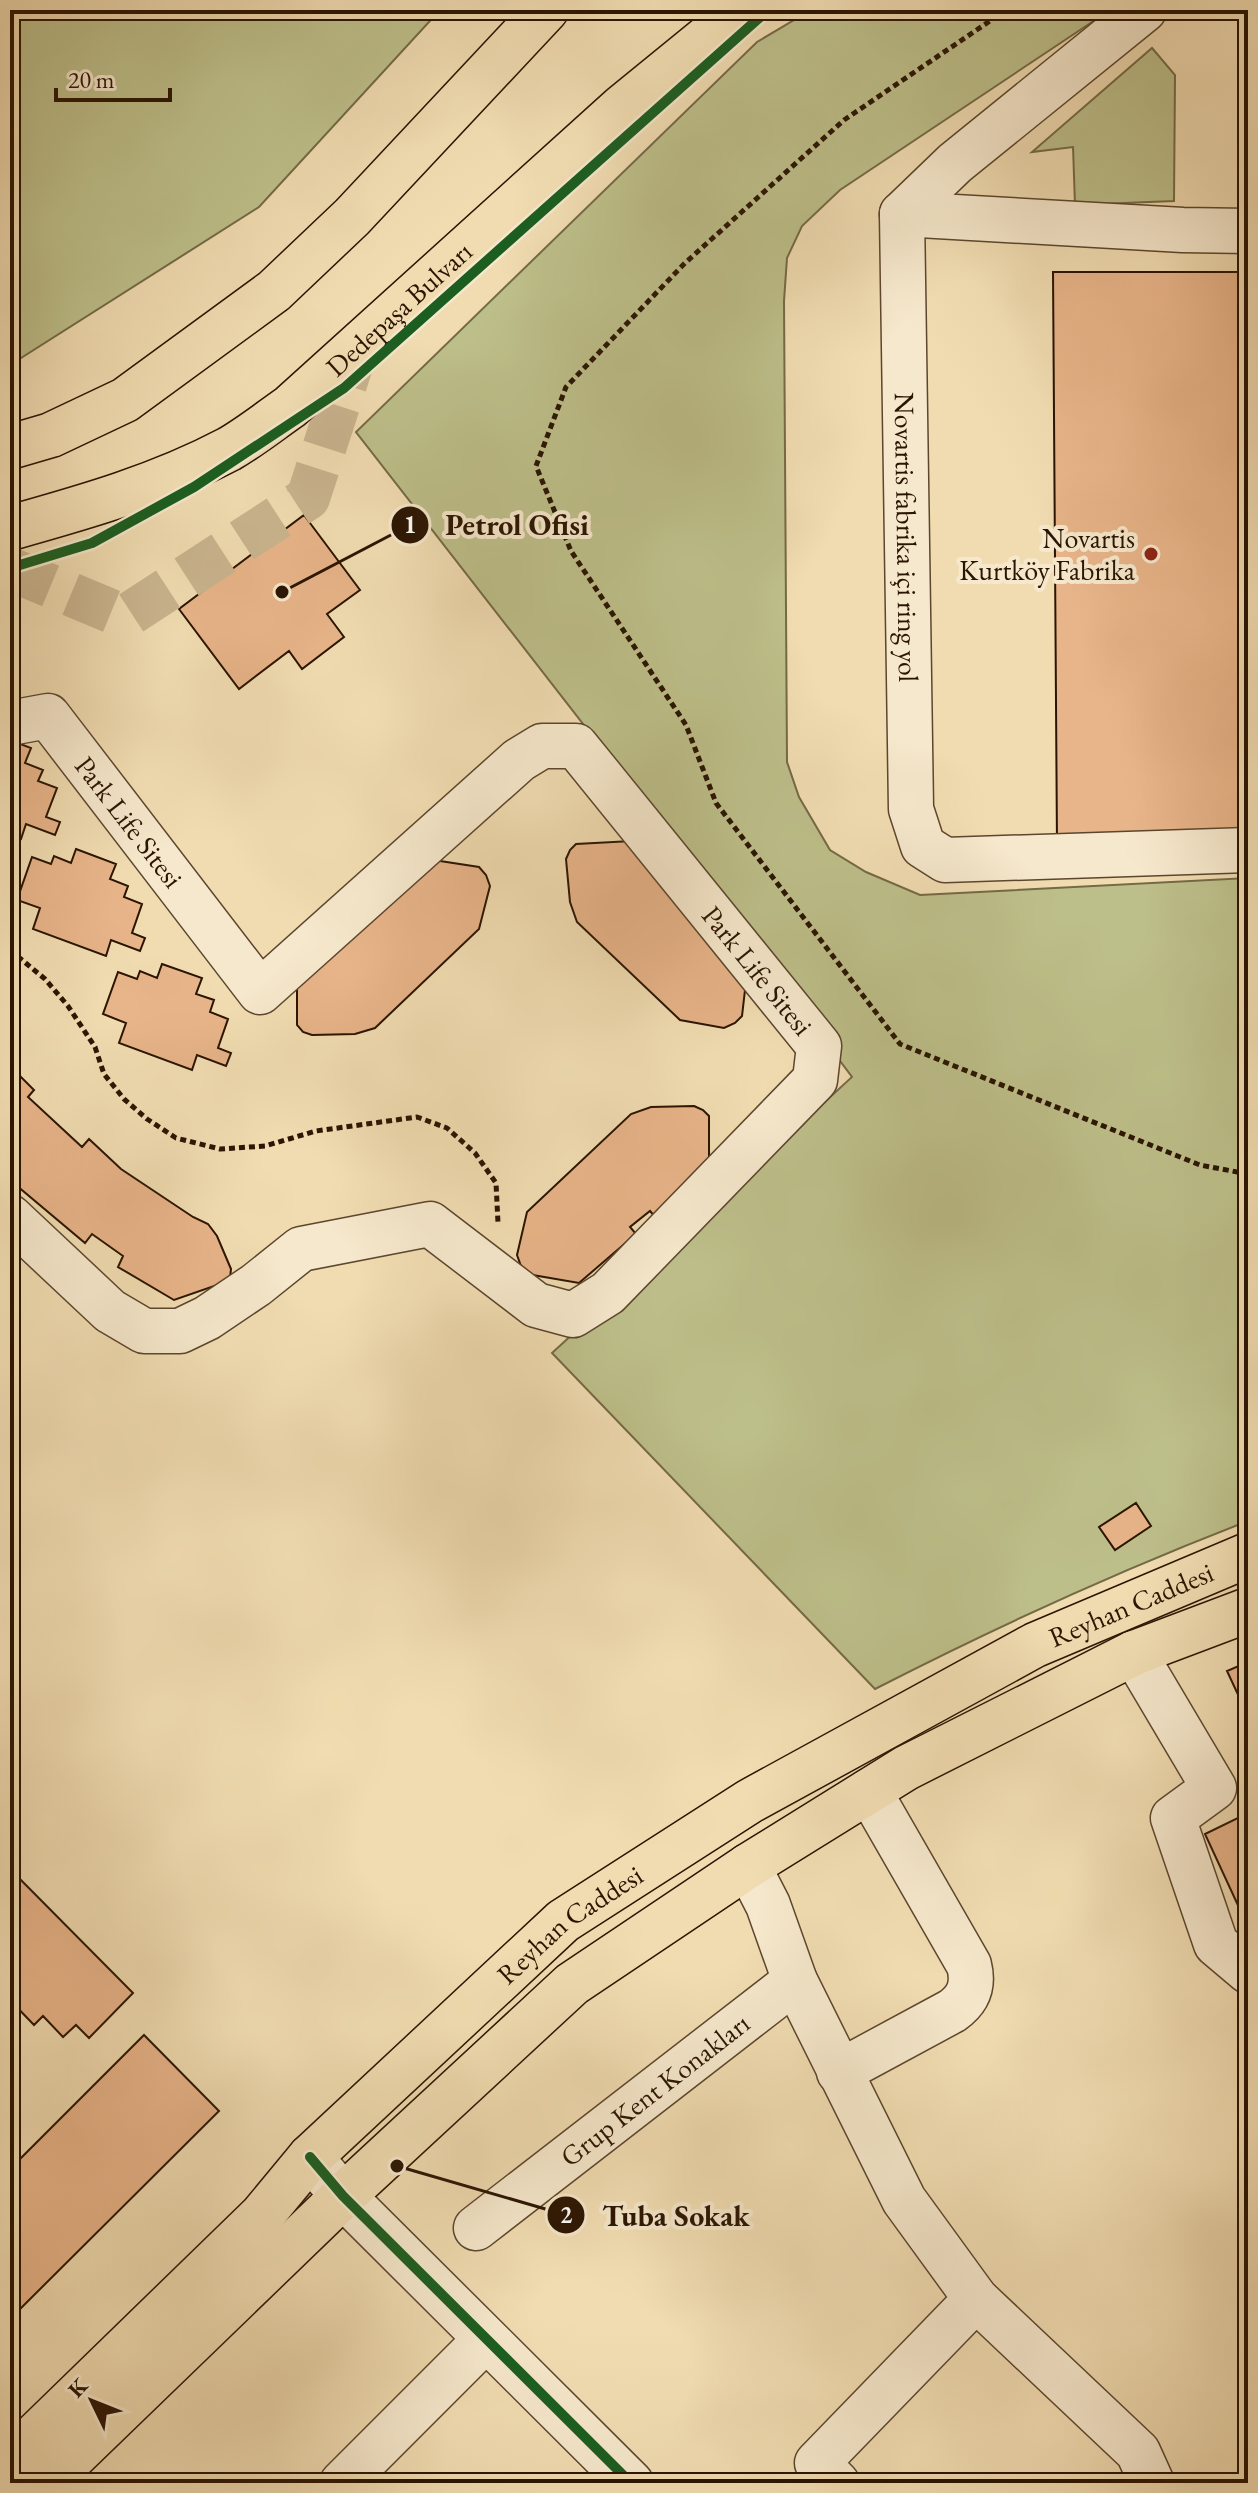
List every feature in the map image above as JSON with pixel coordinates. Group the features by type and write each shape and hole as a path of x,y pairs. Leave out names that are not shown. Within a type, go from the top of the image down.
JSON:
{"main road":[{"path":"10,447 51,435 125,400 274,291 352,217 546,10"},
{"path":"677,62 690,37 697,10"},
{"name":"Dedepaşa Bulvarı","path":"10,528 113,499 178,474 232,447 290,407 622,107 741,10"},
{"name":"Reyhan Caddesi","path":"10,2460 262,2215 310,2157 563,1921 750,1801 1035,1645 1248,1555"},
{"name":"Reyhan Caddesi","path":"46,2483 343,2196 572,1984 748,1866 906,1768 1134,1653 1248,1610"}],"street":[{"path":"902,214 955,163 1144,10"},
{"path":"902,214 1248,231"},
{"name":"Novartis fabrika içi ring yol","path":"902,214 911,809 923,846 945,860 1248,850"},
{"name":"Park Life Sitesi","path":"10,723 48,716 260,992 519,760 542,746 576,746 819,1046 815,1080 608,1293 573,1315 536,1305 430,1224 301,1249 207,1318 180,1331 144,1331 110,1311 10,1217"},
{"path":"1134,1653 1231,1781 1173,1818 1216,1944 1248,1971"},
{"path":"839,2072 952,2011 967,1998 971,1988 969,1965 869,1791"},
{"path":"748,1866 768,1905 795,1981 904,2200 976,2299 1138,2452 1152,2483"},
{"name":"Grup Kent Konakları","path":"476,2228 795,1981"},
{"path":"310,2157 343,2196 630,2483"},
{"path":"837,2483 817,2463 976,2299"},
{"path":"342,2483 485,2340"}],"path":[{"path":"1006,10 844,120 685,263 566,387 536,466 571,551 686,725 716,803 900,1044 1200,1165 1248,1174"},
{"path":"10,950 45,979 68,1006 95,1047 104,1074 124,1099 176,1138 220,1149 265,1146 316,1131 393,1119 417,1117 447,1128 475,1153 496,1183 498,1276"}],"green space":[{"path":"10,10 440,10 259,207 10,365"},
{"path":"811,10 1110,10 840,190 802,226 787,258 784,301 787,762 799,797 830,850 866,872 920,895 1248,878 1248,1521 1059,1600 875,1689 552,1353 852,1077 709,886 356,432 757,42"},
{"path":"1152,48 1175,75 1174,201 1075,205 1073,147 1032,152"}],"building":[{"path":"1239,91 1248,91 1248,199 1239,199"},
{"name":"Novartis Kurtköy Fabrika","path":"1053,272 1248,272 1248,836 1057,845"},
{"path":"304,515 360,590 327,614 344,637 302,669 289,651 239,689 179,609"},
{"path":"10,740 31,748 25,763 43,770 38,781 57,788 46,817 60,822 55,835 26,824 21,839 10,835"},
{"path":"632,841 748,964 742,1016 735,1023 724,1028 680,1020 577,922 570,902 566,859 570,850 576,844"},
{"path":"76,849 116,864 110,879 128,886 124,897 142,904 132,933 145,938 140,951 111,940 106,956 33,929 40,908 17,900 32,857 51,864 54,856 71,863"},
{"path":"427,859 479,867 486,875 490,886 479,929 375,1028 355,1034 312,1035 303,1032 297,1025 297,969"},
{"path":"162,964 202,978 196,994 214,1000 210,1012 228,1019 218,1048 231,1053 226,1066 197,1055 192,1070 119,1043 126,1023 103,1014 118,972 137,979 140,971 157,978"},
{"path":"10,1066 34,1090 28,1097 82,1147 89,1139 121,1169 208,1224 217,1236 231,1269 230,1278 174,1300 118,1267 123,1256 92,1234 85,1243 10,1180"},
{"path":"694,1106 709,1116 709,1172 656,1218 650,1211 630,1227 636,1234 579,1283 527,1274 517,1255 527,1212 631,1114 651,1107"},
{"path":"1136,1503 1151,1526 1115,1550 1099,1527"},
{"path":"1248,1662 1248,1716 1227,1671"},
{"path":"1248,1813 1248,1912 1242,1914 1205,1834"},
{"path":"10,1869 133,1993 89,2038 76,2025 63,2037 43,2016 34,2025 10,2000"},
{"path":"144,2035 219,2111 10,2319 10,2169"}],"tunnel":[{"path":"10,569 125,617 308,498 357,347"}],"cycle path":[{"path":"10,568 92,543 194,487 344,388 768,10"},
{"path":"310,2157 343,2196 631,2483"}],"place":[{"name":"Novartis Kurtköy Fabrika","path":"1151,554"},
{"name":"Petrol Ofisi","path":"282,592"},
{"name":"Tuba Sokak","path":"397,2166"}]}
